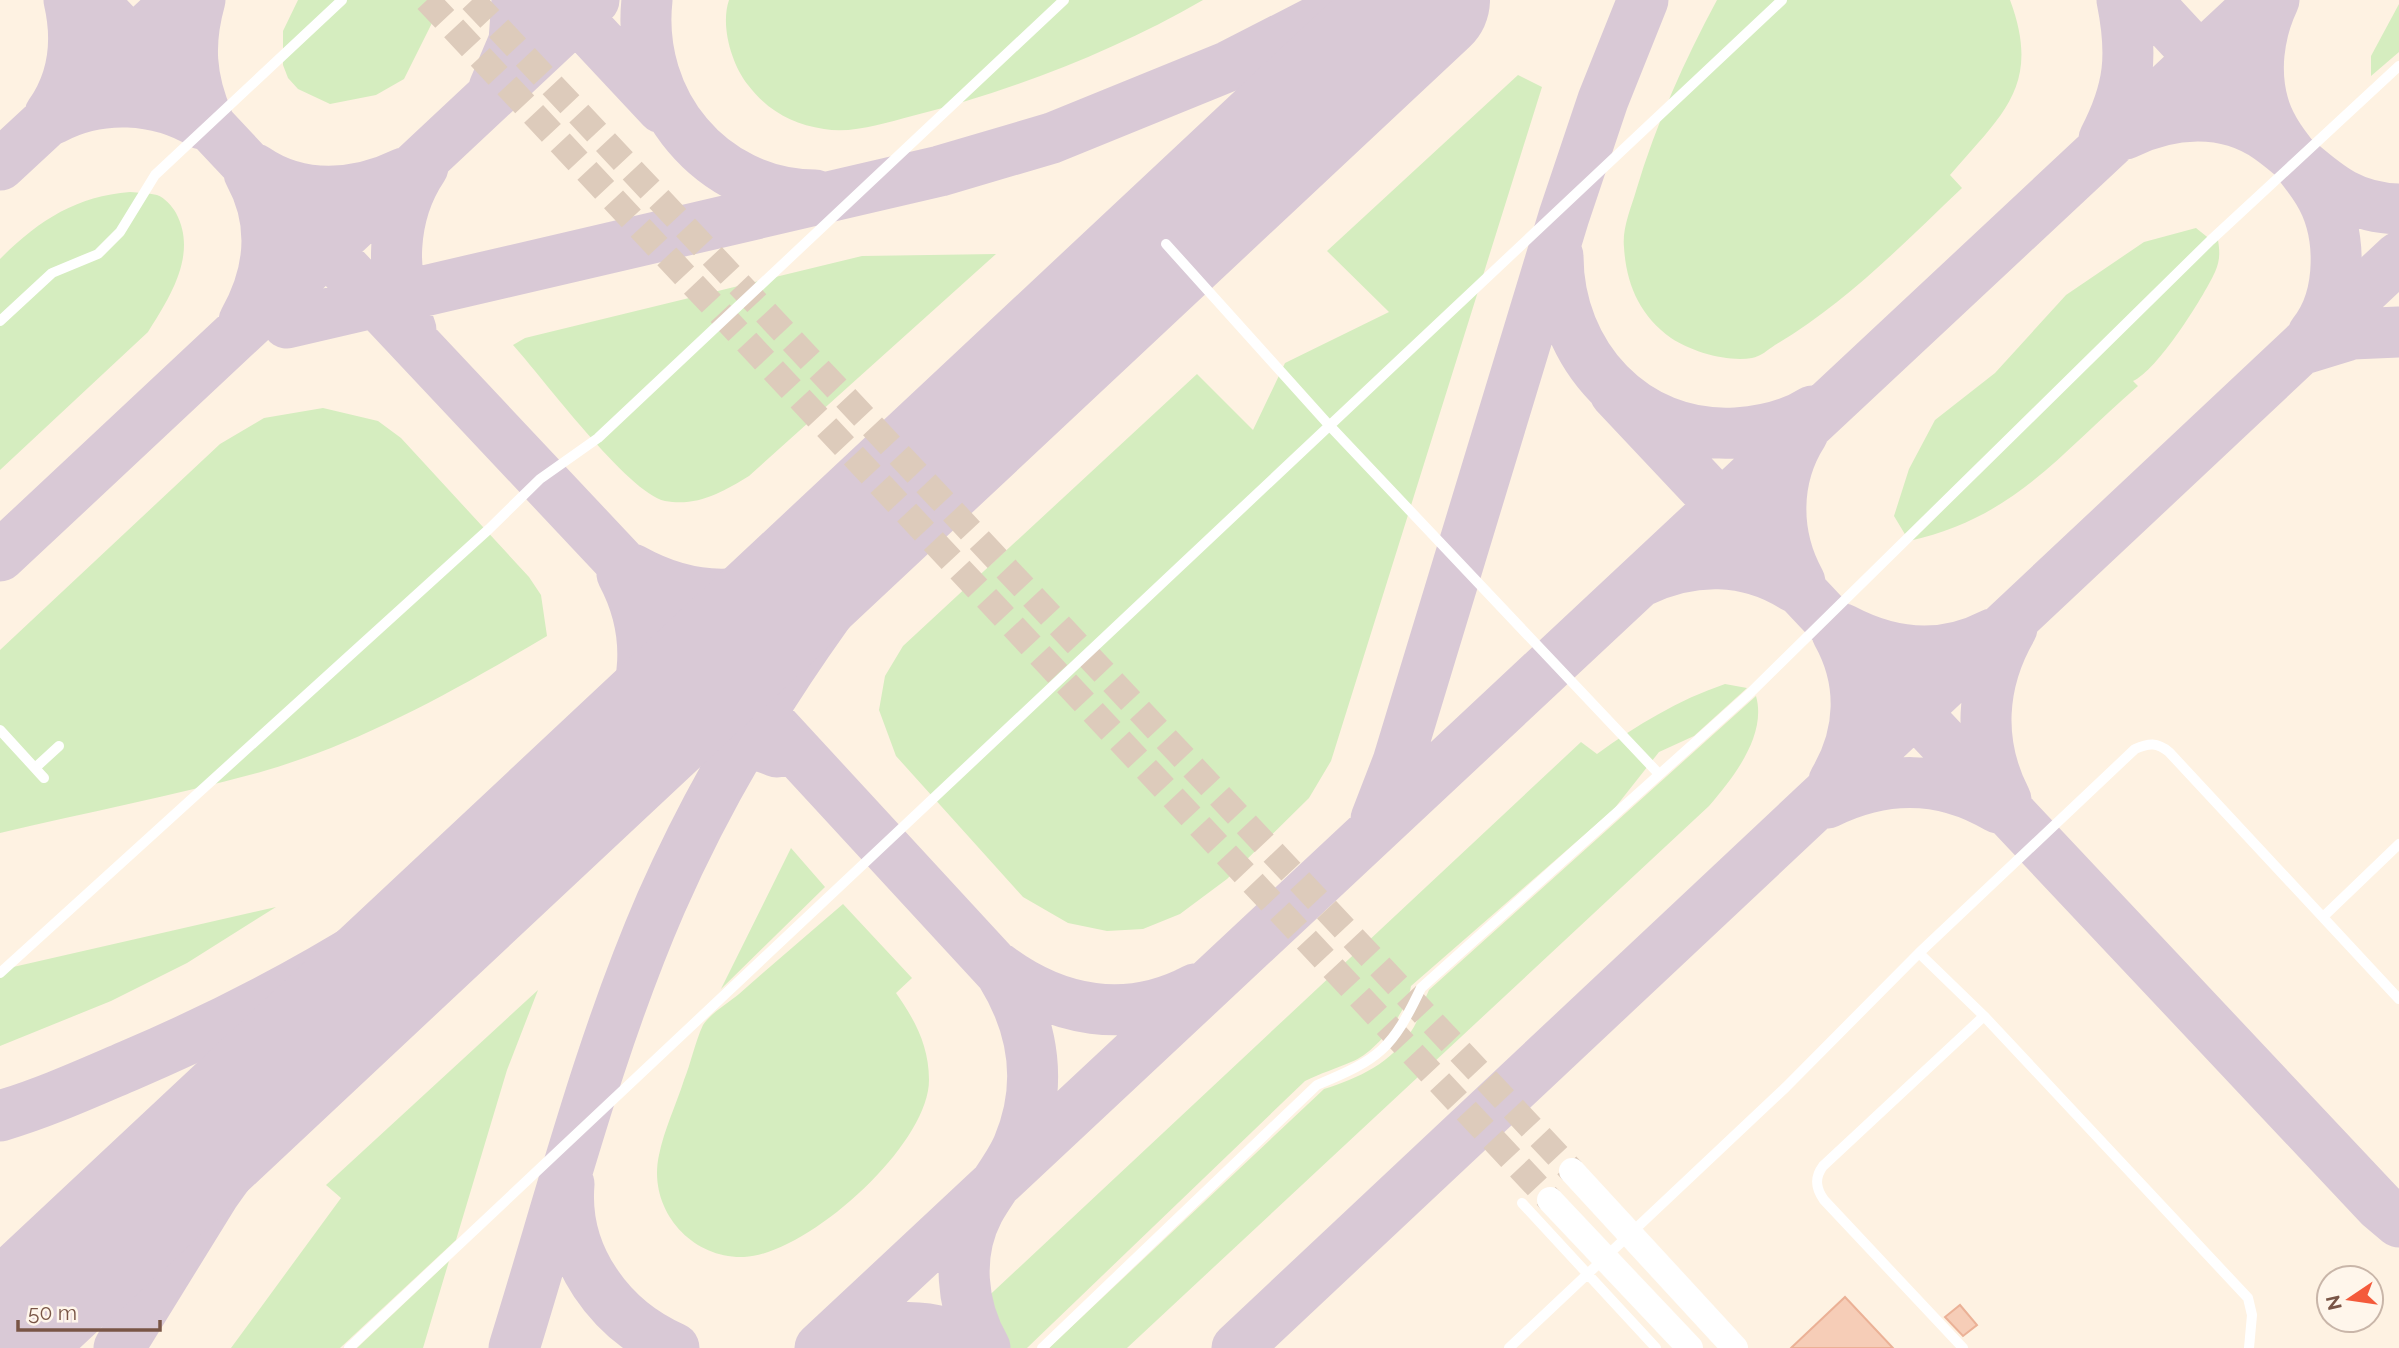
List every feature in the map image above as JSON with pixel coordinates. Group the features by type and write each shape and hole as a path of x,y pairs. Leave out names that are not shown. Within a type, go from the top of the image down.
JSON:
{"street":[{"path":"1572,1171 1735,1348"},
{"path":"1550,1200 1690,1348"}],"lane":[{"path":"0,321 52,273 98,254 120,232 155,175 342,0"},
{"path":"0,973 489,529 540,479 598,438 1064,0"},
{"path":"349,1348 1328,424 1782,0"},
{"path":"1042,1348 1317,1085 1372,1060 1400,1031 1421,988 1748,695 2220,231 2399,66"},
{"path":"1166,244 1328,424 1659,774"},
{"path":"0,730 44,778"},
{"path":"1508,1348 1665,1203 1786,1087 1919,953 2135,749 2149,743 2161,744 2169,752 2399,999"},
{"path":"35,768 59,746"},
{"path":"2323,917 2399,844"},
{"path":"1919,953 1984,1016 2248,1298 2252,1315 2249,1348"},
{"path":"1963,1348 1824,1200 1817,1183 1818,1173 1824,1166 1984,1016"},
{"path":"1522,1203 1656,1348"}],"green space":[{"path":"298,0 435,0 436,15 404,79 376,95 330,104 298,89 288,78 283,65 283,31"},
{"path":"729,0 1203,0 1098,53 1025,82 891,122 857,129 835,130 812,127 791,120 772,109 748,85 737,67 729,45 726,21"},
{"path":"1717,0 2010,0 2019,30 2021,55 2019,77 2011,97 1986,134 1950,175 1962,188 1873,272 1826,311 1761,355 1742,359 1699,352 1679,343 1660,329 1637,298 1628,274 1624,247 1627,219 1652,141 1693,46"},
{"path":"2399,4 2399,52 2371,76 2371,56"},
{"path":"1518,75 1542,87 1331,761 1309,798 1227,879 1180,914 1143,929 1107,931 1068,923 1023,897 896,756 879,710 885,676 903,646 1197,374 1253,430 1285,363 1389,312 1327,251"},
{"path":"130,192 157,195 168,202 176,213 184,244 183,259 172,290 148,332 0,470 0,259 29,233 59,213 92,199"},
{"path":"2196,228 2211,240 2218,240 2217,268 2200,299 2166,349 2143,375 2133,381 2138,386 2059,459 2008,499 1979,516 1946,530 1909,541 1894,516 1909,469 1935,420 1995,373 2066,295 2144,242"},
{"path":"996,254 749,476 719,493 699,500 665,501 649,493 630,478 586,432 513,345 525,338 862,256"},
{"path":"323,408 378,421 401,438 529,577 541,595 547,636 410,712 302,759 199,788 0,833 0,650 220,444 264,418"},
{"path":"1725,684 1747,688 1694,736 1659,752 1614,809 1411,986 1397,1019 1380,1041 1361,1057 1305,1081 1027,1348 933,1348 1581,742 1597,754 1658,714"},
{"path":"1756,696 1757,726 1753,740 1738,769 1709,806 1127,1348 1049,1348 1324,1089 1374,1068 1395,1052 1415,1025 1429,990"},
{"path":"791,848 825,887 721,989"},
{"path":"843,904 912,978 896,993 915,1023 927,1056 929,1080 924,1106 909,1135 887,1164 831,1217 800,1237 770,1251 744,1257 707,1250 677,1227 667,1212 657,1175 664,1136 700,1032 706,1021"},
{"path":"276,907 187,963 111,1001 0,1046 0,970"},
{"path":"538,990 507,1070 456,1240 340,1348 231,1348 341,1198 326,1185"},
{"path":"449,1261 423,1348 357,1348"}],"building":[{"path":"1845,1297 1893,1348 1791,1348"},
{"path":"1960,1305 1977,1325 1963,1336 1945,1317"}],"taxiway":[{"path":"50,114 64,87 72,59 73,29 69,0"},
{"path":"92,0 717,665 1001,973 1022,1015 1032,1058 1033,1080 1031,1102 1018,1146 979,1210 967,1244 964,1262 966,1297 985,1348"},
{"path":"0,165 178,0"},
{"path":"200,0 194,31 193,60 197,90 208,120"},
{"path":"494,88 514,41 517,0"},
{"path":"561,0 662,108"},
{"path":"0,556 594,0"},
{"path":"647,0 647,37 654,73 668,106 688,135 713,159 743,178 777,190 815,195"},
{"path":"287,323 940,171 1052,138 1229,66 1358,0"},
{"path":"1376,819 1398,762 1564,216 1603,100 1643,0"},
{"path":"2104,139 2119,104 2127,71 2127,38 2122,0"},
{"path":"2146,0 2223,83"},
{"path":"820,1348 2262,0"},
{"path":"2274,0 2264,26 2259,54 2261,96 2270,122 2318,191 2332,225 2335,244 2336,264 2330,302 2313,334"},
{"path":"53,119 90,105 128,102 167,108 202,124"},
{"path":"2125,134 2179,117 2216,117 2234,121 2269,138 2342,194 2377,207 2399,209"},
{"path":"411,330 399,289 397,247 404,206 423,167"},
{"path":"255,169 291,186 329,191 367,186 404,173"},
{"path":"244,321 260,285 267,247 263,210 249,173"},
{"path":"1558,256 1561,292 1571,326 1587,357 1609,384 1635,406 1665,422 1699,431 1736,433 1775,427 1812,411"},
{"path":"1237,1348 2399,257"},
{"path":"2303,349 2352,334 2399,332"},
{"path":"514,1348 618,1012 661,903 708,807 761,713 852,580 921,494 1033,368"},
{"path":"1615,393 2380,1206 2399,1222"},
{"path":"1800,582 1785,545 1781,507 1787,469 1793,450 1803,433"},
{"path":"1642,581 1680,568 1719,564 1757,570 1794,587"},
{"path":"632,569 681,589 728,594 775,586 822,565"},
{"path":"619,750 635,706 643,662 639,618 622,574"},
{"path":"2006,800 1990,757 1986,714 1993,670 2012,628"},
{"path":"1843,629 1880,644 1917,651 1955,648 1992,634"},
{"path":"1834,781 1850,745 1856,707 1852,670 1837,633"},
{"path":"0,1116 65,1093 173,1046 305,980 347,955 430,902 495,855 666,712"},
{"path":"627,759 663,744 701,738 740,740 777,752"},
{"path":"1827,803 1870,787 1913,783 1956,789 1998,808"},
{"path":"119,1348 214,1194 268,1118 423,940"},
{"path":"997,967 1044,994 1093,1008 1118,1010 1144,1007 1195,989"},
{"path":"569,1184 569,1211 574,1236 595,1282 611,1303 630,1321 674,1348"},
{"path":"0,1322 16,1315 58,1282"},
{"path":"828,1341 884,1329 921,1328 939,1331 974,1348"}],"runway":[{"path":"0,1335 1426,0"}],"tunnel":[{"path":"427,0 1550,1200"},
{"path":"472,0 1572,1171"}]}
